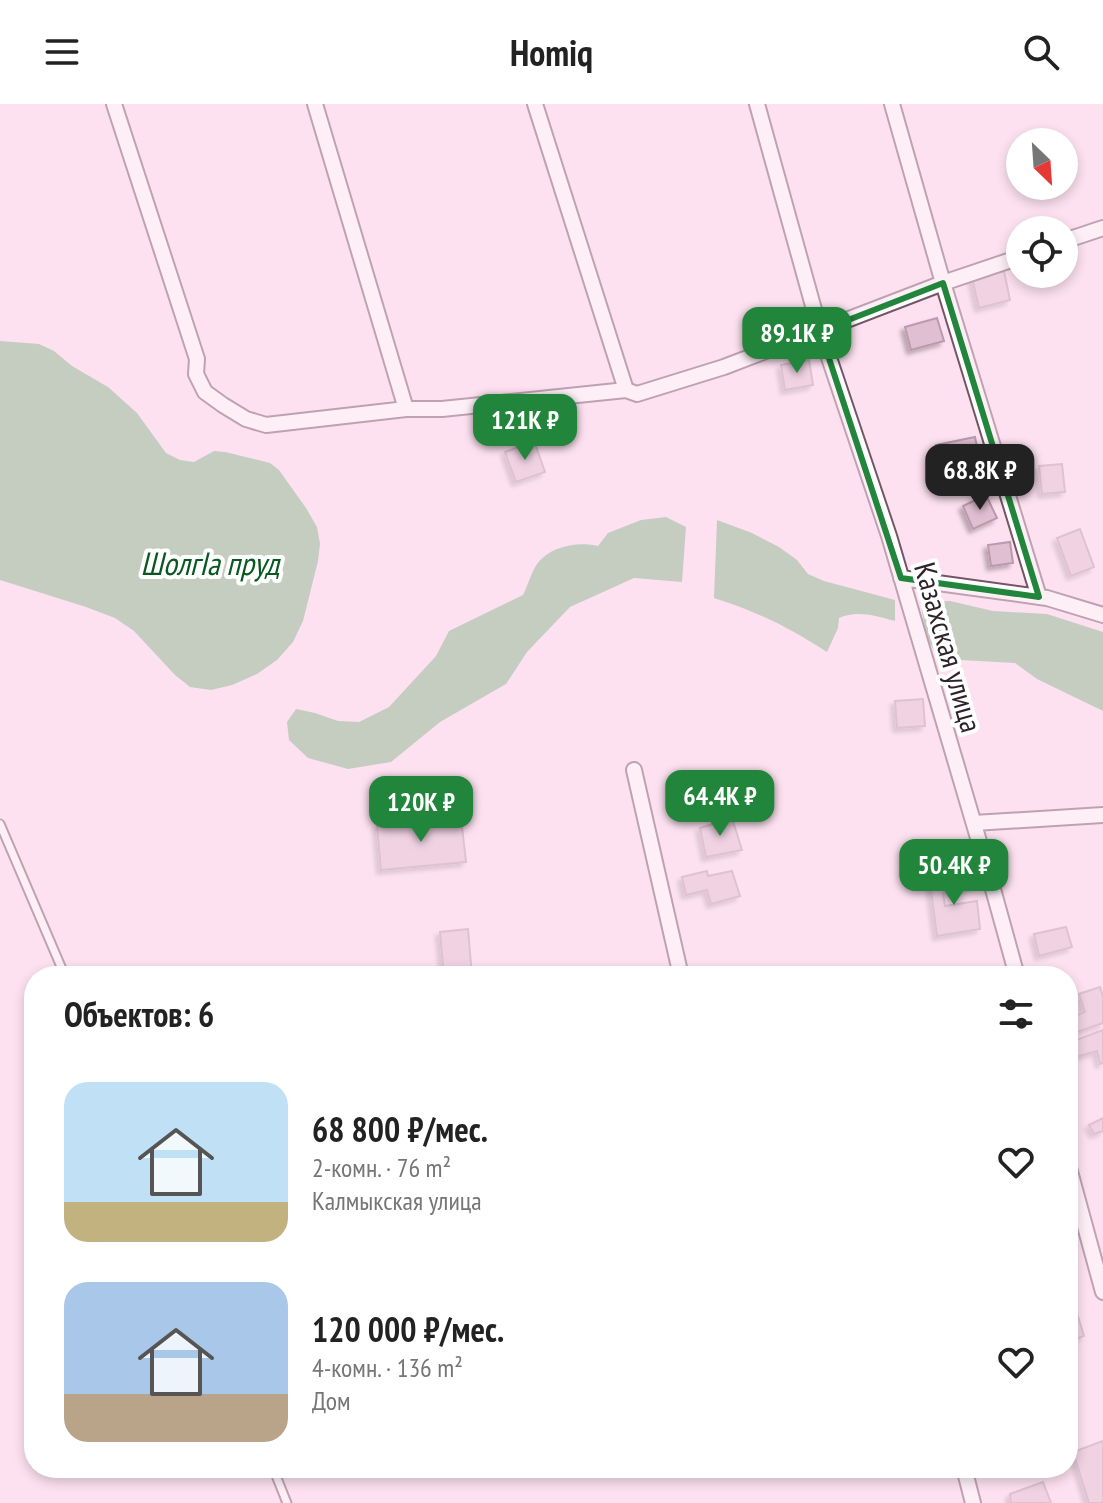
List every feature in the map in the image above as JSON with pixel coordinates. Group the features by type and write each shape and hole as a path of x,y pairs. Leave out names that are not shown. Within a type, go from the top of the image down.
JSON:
{"street":[{"path":"114,104 197,359 196,374 205,392 246,419 266,425 626,390 637,394 724,367 1006,262"},
{"path":"315,104 406,409"},
{"path":"535,104 626,390"},
{"name":"Казахская улица","path":"757,104 820,331 901,578 1014,966"},
{"path":"892,104 1039,597"},
{"path":"1078,236 1103,228"},
{"path":"901,578 1039,597 1103,615"},
{"path":"634,770 679,966"},
{"path":"974,823 1103,815"},
{"path":"1078,1201 1103,1292"},
{"path":"967,1478 973,1503"}],"lane":[{"path":"0,824 61,966"},
{"path":"277,1478 287,1503"}],"highlighted area":[{"path":"943,283 1039,597 901,578 820,331"}],"water":[{"name":"ШолгIа пруд","path":"0,341 39,344 54,351 72,366 108,387 137,413 166,453 180,460 194,462 214,451 225,452 270,463 279,470 317,527 320,544 303,621 293,642 277,660 257,674 232,685 211,690 190,687 134,631 115,618 0,580"},
{"path":"666,517 686,527 682,582 634,578 570,607 527,652 506,684 440,722 391,762 348,769 308,758 289,740 287,722 296,709 338,721 359,722 389,707 436,656 449,631 523,595 537,564 549,553 573,545 598,546 608,533 641,520"},
{"path":"717,520 779,547 797,560 808,574 895,600 895,621 860,614 839,618 827,652 772,621 714,598"},
{"path":"950,601 993,611 1047,614 1103,632 1103,711 1037,679 1015,663 961,660 945,657 934,650 927,639 922,612 924,605"}],"building":[{"path":"1004,271 1010,300 979,308 972,278"},
{"path":"937,318 944,341 911,350 905,327"},
{"path":"809,360 813,385 785,390 781,365"},
{"path":"975,437 981,466 941,474 936,445"},
{"path":"534,441 545,472 516,482 505,452"},
{"path":"1062,464 1065,492 1042,494 1039,466"},
{"path":"986,495 997,518 973,529 963,506"},
{"path":"1080,529 1094,567 1071,576 1057,538"},
{"path":"1010,542 1013,563 991,566 988,545"},
{"path":"923,699 925,726 897,728 895,701"},
{"path":"461,818 466,862 381,870 377,825"},
{"path":"732,818 742,850 706,857 700,828"},
{"path":"707,871 708,876 732,871 740,896 711,904 707,890 686,895 682,877"},
{"path":"975,874 977,886 943,893 945,906 977,901 980,929 937,936 930,883"},
{"path":"1066,927 1072,947 1039,956 1034,934"},
{"path":"468,929 471,966 443,966 440,932"},
{"path":"1100,987 1103,1023 1078,1032 1078,1015 1085,1012 1079,994"},
{"path":"1103,1030 1103,1063 1100,1064 1097,1051 1078,1057 1078,1039"},
{"path":"1103,1118 1103,1131 1094,1134 1089,1125"},
{"path":"1078,1317 1084,1336 1078,1338"},
{"path":"1103,1441 1103,1503 1089,1503 1078,1468 1078,1450"},
{"path":"1043,1482 1051,1503 1011,1503 1010,1494"}]}
